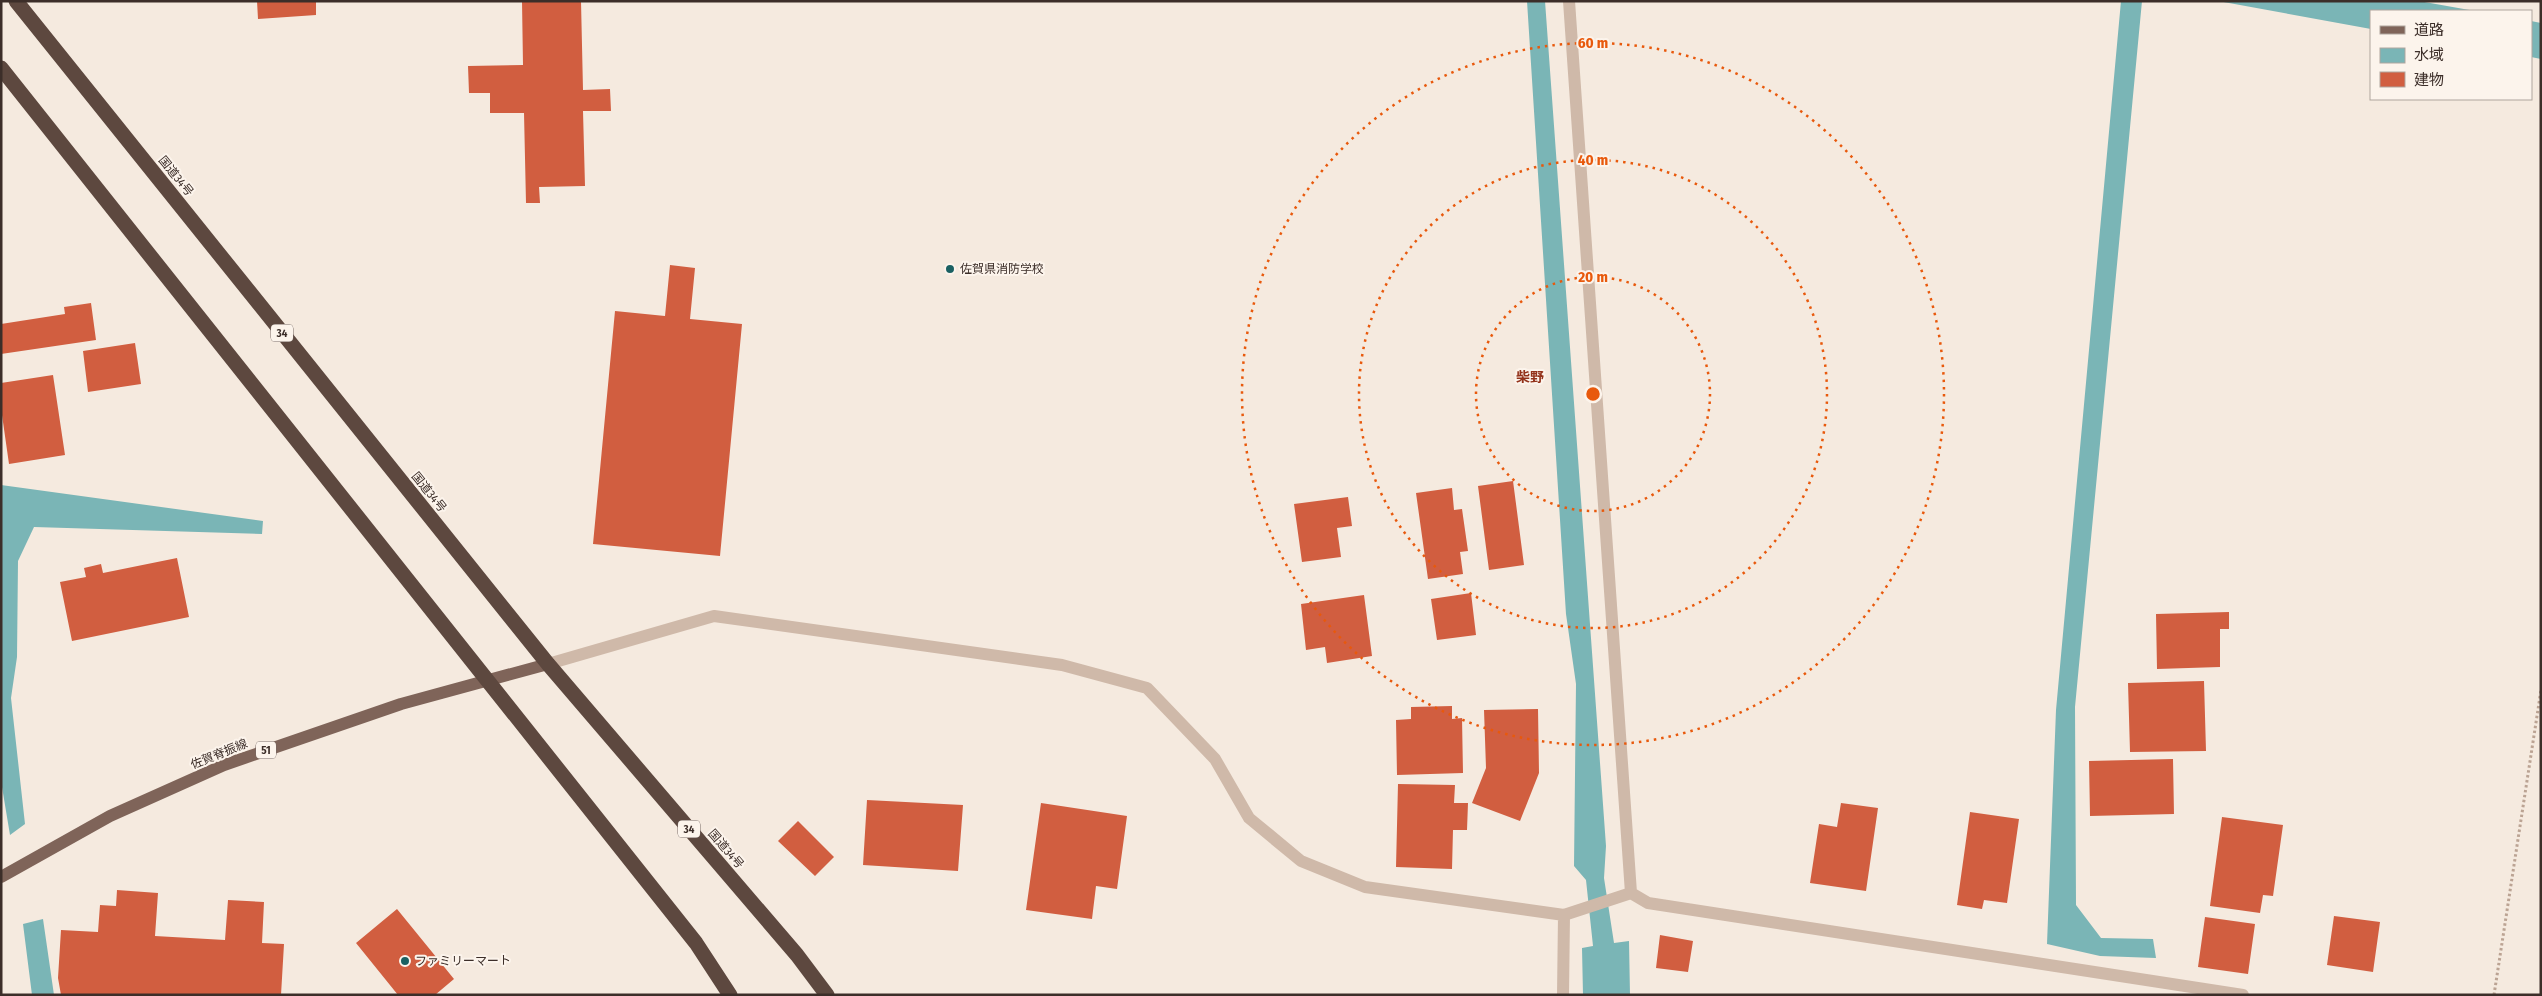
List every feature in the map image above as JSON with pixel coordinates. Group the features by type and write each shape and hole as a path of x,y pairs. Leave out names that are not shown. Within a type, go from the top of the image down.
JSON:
{"highway":[{"name":"国道34号","path":"16,1 548,664 797,955 827,995"},
{"path":"1,68 485,680 696,943 730,995"}],"main road":[{"name":"佐賀脊振線","path":"1,877 110,816 224,764 401,704 548,664"}],"street":[{"path":"1569,1 1631,893"},
{"path":"548,664 714,616 1062,665 1147,688 1215,759 1249,818 1301,861 1365,887 1564,916 1631,893"},
{"path":"1631,893 1648,903 2243,995"},
{"path":"1563,995 1564,916"}],"path":[{"path":"2494,995 2541,690"}],"water":[{"path":"1527,1 1545,1 1606,846 1604,878 1614,943 1629,941 1630,995 1583,995 1582,948 1593,946 1586,880 1574,866 1576,684 1566,614"},
{"path":"2121,1 2142,1 2075,707 2076,905 2101,938 2153,939 2156,958 2100,956 2047,944 2056,710"},
{"path":"2218,1 2419,1 2469,10 2370,10 2370,29"},
{"path":"2532,21 2541,23 2541,59 2532,57"},
{"path":"1,485 263,521 262,534 34,527 18,561 17,657 11,698 25,824 10,835 1,781"},
{"path":"43,919 54,995 32,995 23,924"}],"building":[{"path":"257,1 316,1 316,15 258,19"},
{"path":"522,1 581,1 583,90 610,89 611,111 583,111 585,186 539,187 540,203 526,203 524,113 490,113 490,93 469,93 468,66 523,65"},
{"path":"670,265 695,268 690,319 742,324 720,556 593,544 615,311 665,316"},
{"path":"91,303 96,340 1,354 1,324 65,314 64,307"},
{"path":"135,343 141,384 88,392 83,351"},
{"path":"53,375 65,455 9,464 1,408 1,383"},
{"path":"1513,481 1524,565 1489,570 1478,486"},
{"path":"1452,488 1454,510 1462,509 1468,551 1460,552 1463,574 1428,579 1416,493"},
{"path":"1348,497 1352,526 1337,528 1341,557 1302,562 1294,504"},
{"path":"177,558 189,617 72,641 60,582 86,577 84,568 101,564 103,573"},
{"path":"1471,593 1476,635 1437,640 1431,599"},
{"path":"1364,595 1372,656 1327,663 1325,647 1306,650 1301,604"},
{"path":"2229,612 2229,629 2220,629 2220,667 2157,669 2156,614"},
{"path":"2204,681 2206,751 2130,752 2128,683"},
{"path":"1452,706 1452,719 1462,718 1463,773 1397,775 1396,720 1411,719 1411,707"},
{"path":"1538,709 1539,773 1520,821 1472,803 1486,768 1484,710"},
{"path":"2173,759 2174,814 2090,816 2089,761"},
{"path":"1398,784 1455,785 1454,803 1468,803 1467,830 1453,830 1452,869 1396,867"},
{"path":"867,800 963,805 958,871 863,865"},
{"path":"1041,803 1127,816 1117,889 1096,886 1092,919 1026,910"},
{"path":"1841,803 1878,808 1866,891 1810,883 1819,824 1837,827"},
{"path":"1970,812 2019,819 2007,903 1984,900 1982,909 1957,905"},
{"path":"2222,817 2283,825 2273,896 2263,895 2260,913 2210,906"},
{"path":"798,821 834,857 815,876 778,841"},
{"path":"117,890 158,893 155,936 225,940 228,900 264,902 262,943 284,944 281,995 61,995 58,978 61,930 98,932 100,905 116,906"},
{"name":"ファミリーマート","path":"397,909 454,979 435,995 398,995 356,943"},
{"path":"2334,916 2380,922 2373,972 2327,965"},
{"path":"2205,917 2255,924 2248,974 2198,967"},
{"path":"1660,935 1693,941 1688,972 1656,968"}],"place":[{"name":"佐賀県消防学校","path":"950,269"},
{"name":"ファミリーマート","path":"405,961"}],"district":[{"name":"柴野","path":"1530,377"}]}
